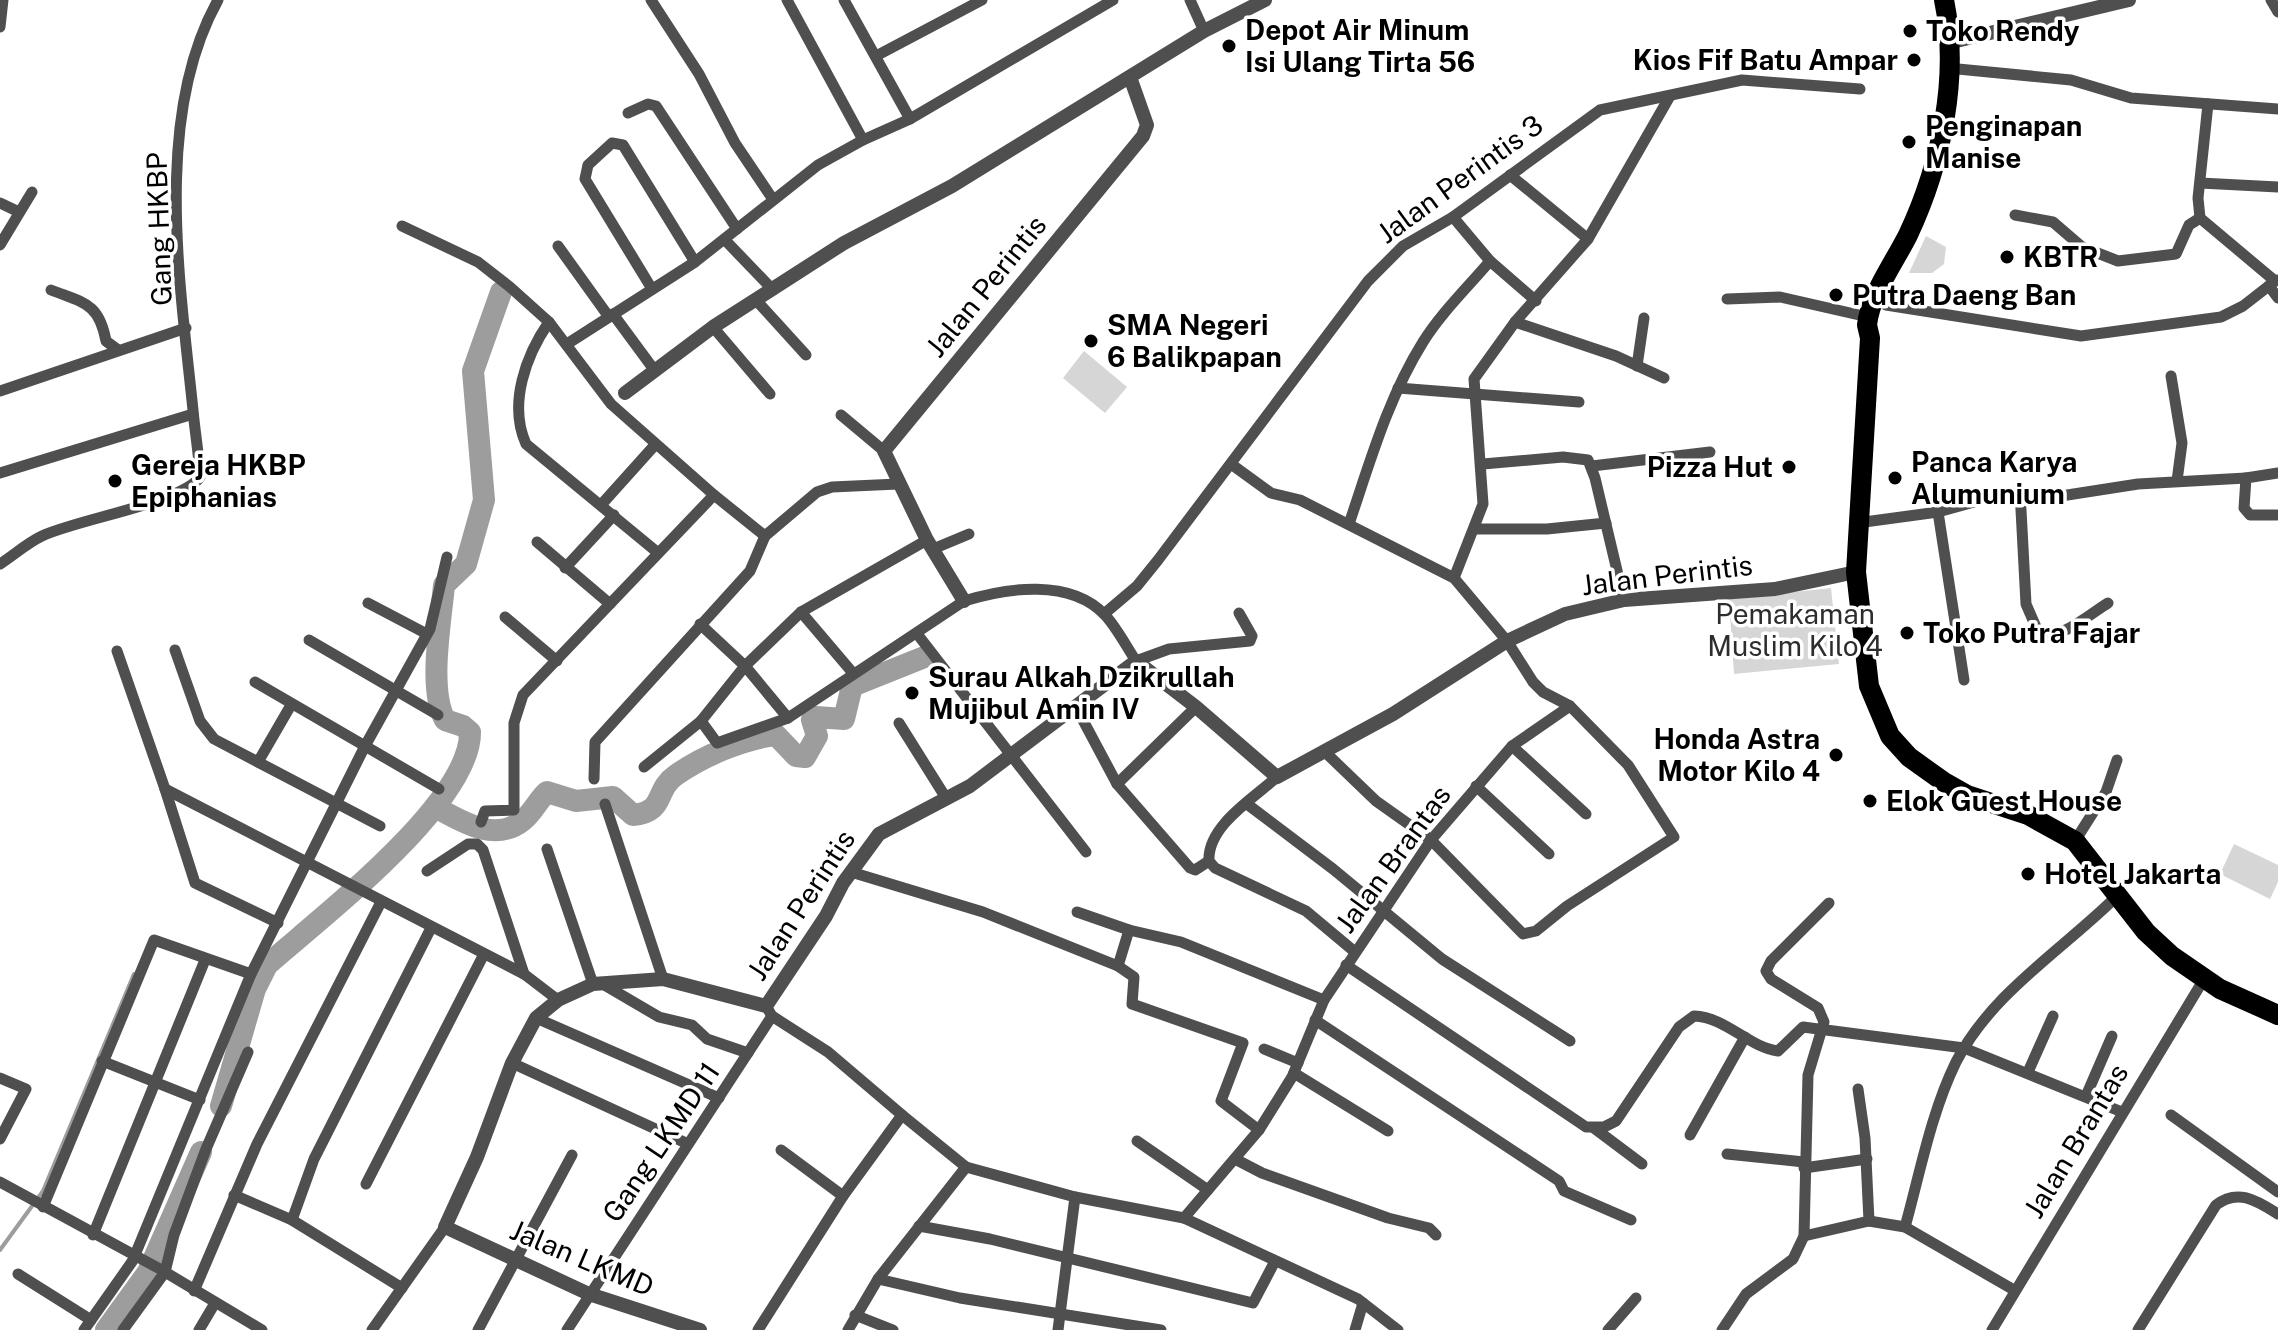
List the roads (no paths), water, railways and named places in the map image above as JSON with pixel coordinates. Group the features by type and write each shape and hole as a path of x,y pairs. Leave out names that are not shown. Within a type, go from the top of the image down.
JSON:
{"highway":[{"path":"1944,0 1958,69 1951,142 1933,205 1918,225 1869,328 1856,572 1869,686 1890,736 1909,757 1967,795 2028,815 2075,841 2146,932 2204,979 2278,1015"},
{"path":"1869,328 1880,326 1918,225 1939,146 1950,41"}],"street":[{"name":"Gang HKBP","path":"0,564 41,537 95,516 180,494 194,486 200,477 176,177 191,60 218,0"},
{"path":"651,0 699,74 735,143 772,198"},
{"path":"787,0 863,140"},
{"path":"844,0 910,119"},
{"path":"876,56 982,0"},
{"path":"567,344 695,262 772,198 863,140 910,119 1113,0"},
{"path":"1190,0 1204,31"},
{"path":"625,393 713,327 844,243 952,186 1204,31 1265,0"},
{"path":"1950,41 2129,0"},
{"path":"2271,0 2278,12"},
{"path":"0,27 2,2"},
{"path":"1958,69 2071,80 2131,98 2278,109"},
{"name":"Jalan Perintis","path":"884,451 1143,136 1147,125 1130,77"},
{"name":"Jalan Perintis 3","path":"1104,614 1137,586 1368,281 1403,246 1453,217 1600,110 1742,80 1860,89"},
{"path":"1454,578 1483,504 1483,464 1474,379 1515,322 1588,239 1670,96"},
{"path":"2208,104 2200,183 2200,218 2274,282 2278,298"},
{"path":"628,113 644,105 656,106 737,229"},
{"path":"652,289 585,179 585,168 612,143 623,145 695,262"},
{"path":"1510,175 1588,239"},
{"path":"2200,183 2278,187"},
{"path":"0,245 32,192"},
{"path":"0,203 19,212"},
{"path":"2015,215 2053,222 2082,247 2101,257 2123,262 2154,254 2176,254 2189,225 2200,218"},
{"path":"1453,217 1490,261 1536,301"},
{"path":"402,226 478,262 549,322 611,404 654,446 765,536"},
{"path":"725,240 773,290"},
{"path":"558,246 655,371"},
{"path":"1349,524 1398,388 1425,338 1490,261"},
{"path":"1886,305 2081,336 2221,317 2243,306 2274,282"},
{"path":"51,290 93,308 103,322 106,341 118,350"},
{"path":"1727,299 1780,297 1869,328"},
{"path":"756,300 806,355"},
{"path":"1637,366 1644,318"},
{"path":"549,322 525,363 520,431 526,444 657,552"},
{"path":"1515,322 1664,378"},
{"path":"713,327 770,394"},
{"path":"0,391 186,328"},
{"path":"2171,376 2182,443 2177,481"},
{"path":"1398,388 1579,402"},
{"path":"0,473 193,414"},
{"path":"841,415 884,451 930,545 964,601"},
{"path":"601,505 654,446"},
{"path":"1592,466 1710,452"},
{"path":"1483,464 1572,456 1582,457 1592,466 1624,600"},
{"path":"1231,464 1271,493 1300,500 1454,578 1507,641 1533,682 1543,692 1570,706 1628,765 1674,837 1527,934 1513,928 1431,840 1376,801 1325,752"},
{"path":"1857,523 1938,512 2020,491 2061,496 2177,481 2246,478 2278,473"},
{"path":"2246,478 2246,512 2278,515"},
{"path":"594,779 595,742 750,571 765,536 817,492 832,487 898,484"},
{"path":"2020,491 2026,604 2039,634 2051,635 2063,631 2108,603"},
{"path":"481,822 485,811 514,810 517,708 523,695 714,495"},
{"path":"1938,512 1964,680"},
{"path":"565,568 614,515"},
{"path":"1475,529 1547,529 1606,523"},
{"path":"644,767 701,721 745,666 801,612 893,557 969,534"},
{"path":"537,542 610,604"},
{"path":"18,1274 88,1325 136,1256 251,974 365,746 427,634 447,557"},
{"name":"Jalan Perintis","path":"1277,777 1325,752 1507,641 1565,614 1624,600 1775,589 1856,572"},
{"path":"701,721 717,743 788,718 852,672 918,635 964,601 1024,588 1063,594 1104,614 1136,661 1196,707 1277,777 1217,833 1209,848 1209,861 1215,868 1306,911 1355,952"},
{"path":"368,603 427,634"},
{"path":"801,612 852,672"},
{"name":"Jalan Perintis","path":"372,1330 445,1227 477,1157 512,1063 536,1018 558,1000 597,984 663,979 769,1011 851,872 879,834 1013,757 1136,661 1169,649 1250,641 1252,636 1239,613"},
{"path":"505,617 557,661"},
{"path":"700,624 745,666 788,718"},
{"path":"918,635 1086,852"},
{"path":"309,640 438,715"},
{"path":"175,650 206,732 380,826"},
{"path":"117,651 195,883 278,923"},
{"path":"255,682 439,789"},
{"path":"258,762 291,705"},
{"name":"Jalan Brantas","path":"1184,1218 1259,1130 1296,1068 1324,1000 1431,840 1512,746 1570,706"},
{"path":"1117,784 1196,707"},
{"path":"1077,709 1117,784 1190,868 1195,870 1209,861"},
{"path":"899,723 946,798"},
{"path":"1512,746 1586,814"},
{"path":"2075,841 2106,792 2117,760"},
{"path":"1476,786 1549,854"},
{"path":"165,789 524,974 558,1000"},
{"path":"605,804 663,979"},
{"path":"1247,804 1333,869 1442,959 1570,1041"},
{"path":"427,871 468,844 477,844 483,850 524,974"},
{"path":"547,849 597,984 659,1017 692,1025 707,1039 748,1053"},
{"path":"851,872 983,912 1118,966 1134,977 1132,1004 1243,1043 1221,1101 1259,1130"},
{"path":"1905,1227 1942,1097 1964,1048 2007,995 2118,895"},
{"path":"194,1291 234,1195 381,902"},
{"path":"1722,1330 1746,1294 1793,1259 1804,1236 1804,1165 1810,1064 1823,1027 1818,1008 1771,979 1766,971 1771,961 1829,903"},
{"path":"1077,912 1129,930 1181,942 1324,1000"},
{"path":"292,1220 314,1159 431,928"},
{"path":"1118,966 1129,930"},
{"path":"43,1207 154,940 251,974"},
{"path":"366,1184 484,954"},
{"path":"93,1235 205,960"},
{"path":"1346,965 1578,1124 1594,1128 1642,1164"},
{"name":"Jalan Brantas","path":"1992,1330 2204,979"},
{"path":"769,1011 828,1052 966,1167 1075,1197 1184,1218 1363,1303 1398,1330"},
{"name":"Gang LKMD 11","path":"567,1330 686,1143 748,1053 769,1011"},
{"path":"2028,1072 2053,1016"},
{"path":"536,1018 719,1098"},
{"path":"1594,1128 1616,1121 1627,1109 1689,1018 1708,1018 1778,1051 1799,1028 1823,1027 1964,1048 2122,1112"},
{"path":"1315,1020 1559,1181 1564,1191 1631,1220"},
{"path":"2086,1096 2112,1036"},
{"path":"1690,1135 1745,1037"},
{"path":"1264,1049 1388,1131"},
{"path":"123,1330 163,1270 206,1149 248,1052"},
{"path":"102,1061 200,1100"},
{"path":"512,1063 686,1143"},
{"path":"0,1078 26,1089 0,1139"},
{"path":"1858,1089 1867,1159 1869,1221"},
{"path":"758,1330 843,1196 902,1115"},
{"path":"2171,1115 2278,1192"},
{"path":"1137,1141 1208,1190"},
{"path":"781,1150 843,1196"},
{"path":"1727,1154 1804,1165 1867,1159"},
{"path":"478,1330 572,1155"},
{"path":"1235,1159 1262,1173 1388,1218 1429,1228 1436,1235"},
{"path":"848,1330 878,1279 966,1167"},
{"path":"0,1182 93,1235 163,1270 262,1330"},
{"path":"234,1195 292,1220 402,1288"},
{"path":"2138,1330 2216,1205 2229,1197 2241,1196 2278,1214"},
{"path":"1058,1330 1075,1197"},
{"path":"1804,1236 1869,1221 1905,1227 2014,1290"},
{"path":"919,1226 1253,1303 1274,1263"},
{"name":"Jalan LKMD","path":"445,1227 589,1294 700,1330"},
{"path":"878,1279 960,1298 1161,1330"},
{"path":"1608,1330 1636,1298"},
{"path":"199,1330 215,1303"},
{"path":"1355,1330 1363,1303"},
{"path":"855,1315 893,1330"}],"waterway":[{"path":"221,1106 255,989 267,965 389,858 446,792 464,760 470,732 445,720 440,707 436,673 439,635 444,585 466,564 484,500 473,371 501,292"},
{"path":"435,807 478,828 489,830 500,830 522,821 547,792 576,801 613,797 633,815 643,813 651,810 676,775 737,744 776,735 796,756 805,757 817,736 812,720 816,717 844,719 852,686 927,656"},
{"path":"0,1250 43,1191 134,974"},
{"path":"106,1330 148,1272 201,1152"}],"place":[{"name":"Toko Rendy","path":"1910,31"},
{"name":"Depot Air Minum Isi Ulang Tirta 56","path":"1229,46"},
{"name":"Kios Fif Batu Ampar","path":"1914,60"},
{"name":"Penginapan Manise","path":"1909,142"},
{"name":"KBTR","path":"2007,257"},
{"name":"Putra Daeng Ban","path":"1836,295"},
{"name":"SMA Negeri 6 Balikpapan","path":"1091,341"},
{"name":"Pizza Hut","path":"1789,467"},
{"name":"Panca Karya Alumunium","path":"1895,478"},
{"name":"Gereja HKBP Epiphanias","path":"115,481"},
{"name":"Toko Putra Fajar","path":"1907,633"},
{"name":"Surau Alkah Dzikrullah Mujibul Amin IV","path":"912,693"},
{"name":"Honda Astra Motor Kilo 4","path":"1836,755"},
{"name":"Elok Guest House","path":"1870,801"},
{"name":"Hotel Jakarta","path":"2028,874"}],"park label":[{"name":"Pemakaman Muslim Kilo 4","path":"1795,630"}]}
